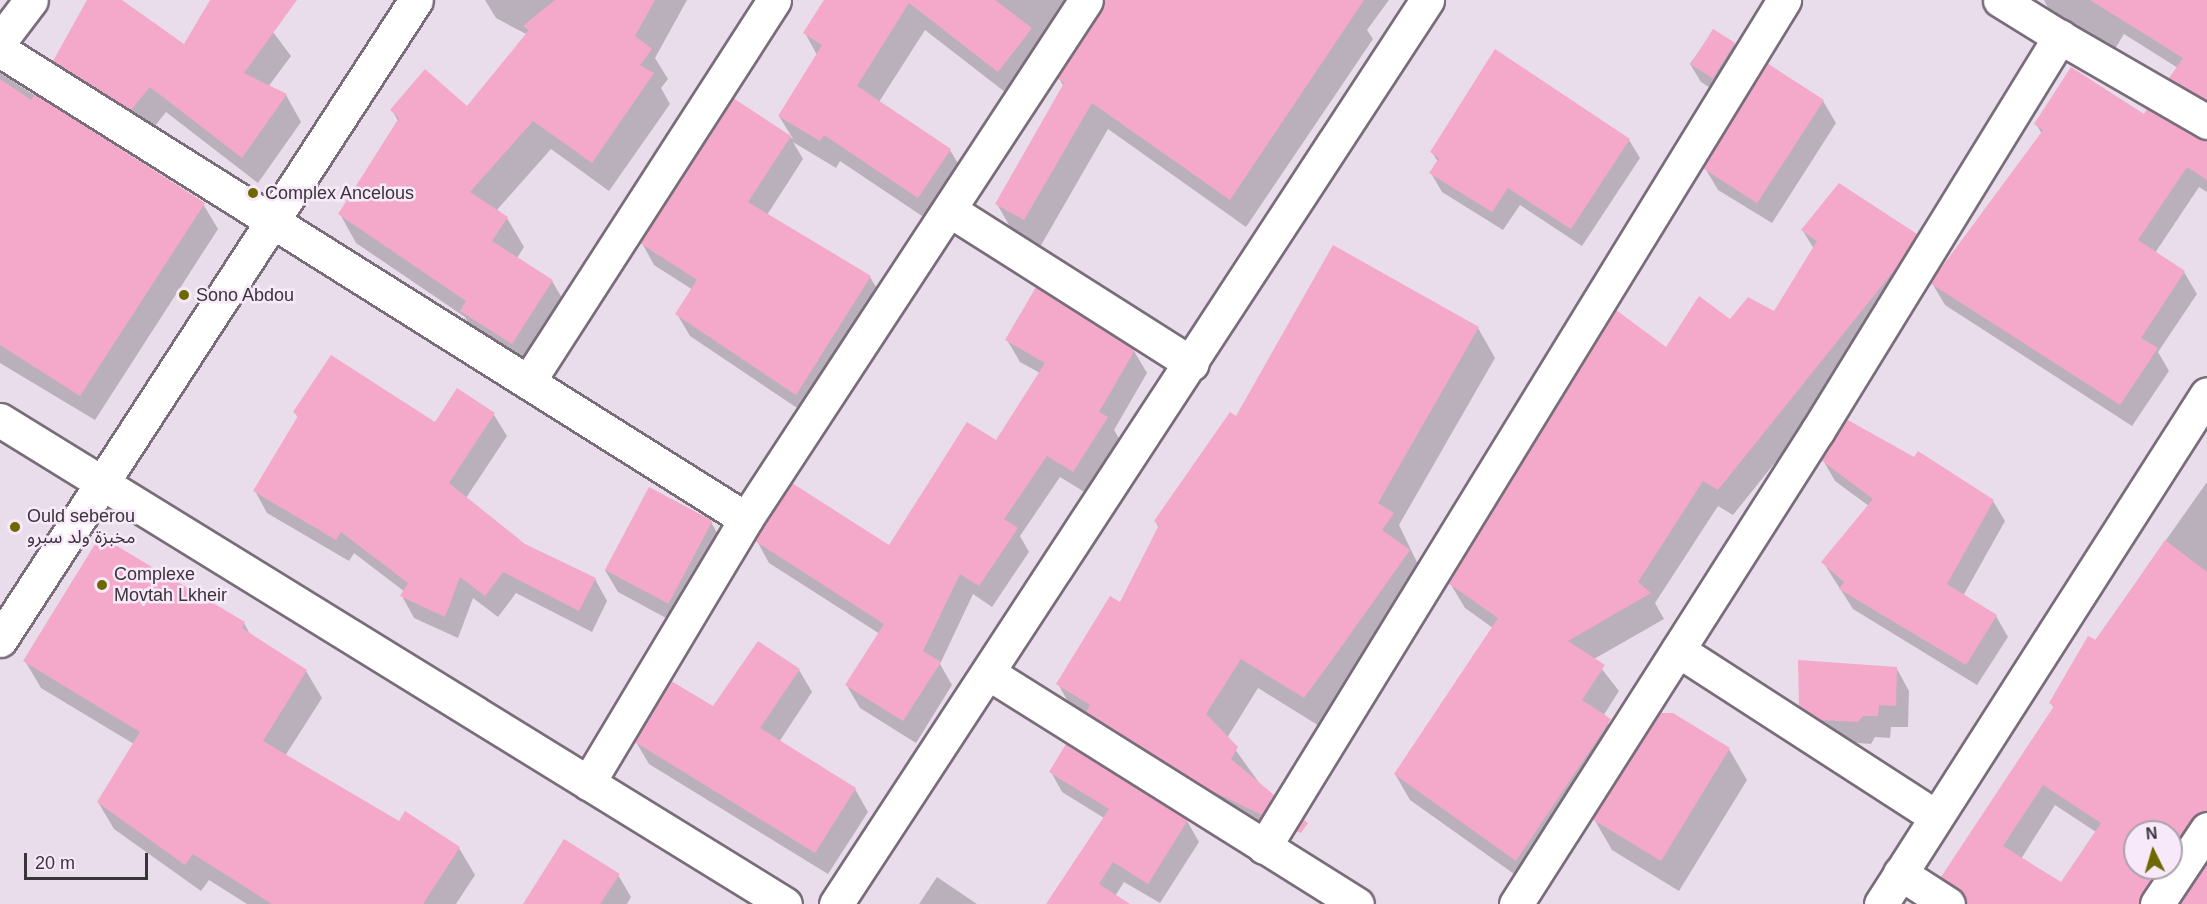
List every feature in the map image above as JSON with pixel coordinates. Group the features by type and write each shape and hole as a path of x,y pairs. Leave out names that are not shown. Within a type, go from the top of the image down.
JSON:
{"street":[{"path":"0,41 31,0"},
{"path":"0,640 104,486 416,0"},
{"path":"528,382 774,0"},
{"path":"588,783 746,519 951,212 1086,0"},
{"path":"836,904 990,674 1427,0"},
{"path":"1264,847 1784,0"},
{"path":"2000,0 2207,122"},
{"path":"1516,904 1678,650 2060,37"},
{"path":"0,50 746,519"},
{"path":"951,212 1192,364"},
{"path":"1881,904 2202,413"},
{"path":"0,420 785,904"},
{"path":"1678,650 1936,817"},
{"path":"990,674 1357,904"},
{"path":"2157,904 2207,829"},
{"path":"1900,873 1948,904"}],"building":[{"path":"87,0 122,0 184,44 210,0 297,0 244,73 287,94 242,158 150,87 131,110 53,61"},
{"path":"555,0 655,0 635,36 652,49 640,65 654,73 592,163 533,121 470,192 508,217 492,241 553,280 512,344 460,311 466,301 338,214 399,118 390,110 425,69 467,106 529,30 523,26"},
{"path":"824,0 995,0 1032,28 998,72 909,3 857,86 951,149 918,198 824,135 820,141 778,116 822,45 803,33"},
{"path":"1105,0 1364,0 1230,200 1092,103 1024,220 995,204 1064,83 1057,78"},
{"path":"2090,0 2207,0 2207,100 2169,78 2183,58"},
{"path":"1713,29 1735,43 1713,78 1691,65"},
{"path":"1495,49 1630,139 1571,229 1508,188 1492,212 1429,173 1439,158 1430,152"},
{"path":"1767,63 1824,100 1757,203 1700,166"},
{"path":"2071,67 2144,114 2147,109 2207,141 2207,180 2187,167 2138,240 2185,271 2141,338 2158,348 2120,405 1930,283 2043,130 2034,124"},
{"path":"0,79 31,100 35,94 205,203 80,396 0,345"},
{"path":"733,98 791,136 748,202 871,276 796,395 675,314 697,280 640,243"},
{"path":"1839,183 1917,234 1896,268 1718,490 1703,481 1638,582 1651,593 1568,641 1605,665 1582,700 1611,719 1516,861 1394,774 1498,618 1448,583 1616,310 1666,347 1699,296 1730,319 1748,297 1774,311 1817,241 1801,230"},
{"path":"1333,245 1479,327 1378,503 1394,513 1382,530 1410,550 1304,698 1241,659 1206,714 1238,747 1231,759 1274,795 1262,815 1208,789 1086,712 1090,705 1056,684 1110,596 1120,602 1159,525 1154,521 1230,412 1236,416"},
{"path":"1036,287 1135,350 1099,412 1108,417 1073,472 1047,456 1004,519 1018,528 979,586 960,574 923,651 941,662 903,721 845,685 884,624 755,541 792,483 889,545 967,422 996,440 1045,363 1005,340"},
{"path":"331,355 435,422 457,388 495,413 449,483 525,544 596,578 579,611 503,572 485,596 460,577 445,617 400,596 408,583 341,532 336,540 253,491 298,416 293,412"},
{"path":"1846,419 1914,457 1918,451 1994,500 1947,584 1997,615 1966,665 1839,589 1844,582 1821,562 1873,499 1821,460"},
{"path":"649,487 713,521 668,604 605,570"},
{"path":"100,536 245,622 242,628 307,670 263,741 399,821 405,811 460,847 423,904 272,904 193,854 185,865 97,802 140,732 23,661"},
{"path":"2165,540 2207,572 2207,810 2192,818 2183,831 2183,820 2123,820 2123,880 2151,880 2138,904 1967,904 1959,889 1941,877 2054,706 2049,703 2088,636 2096,640","holes":["2043,785 2101,823 2061,882 2003,846"]},
{"path":"758,641 800,669 760,728 856,788 815,853 635,742 671,681 713,706"},
{"path":"1798,660 1897,667 1896,706 1879,705 1878,716 1863,716 1858,722 1820,720 1799,706"},
{"path":"1660,713 1673,713 1730,748 1661,861 1592,819"},
{"path":"1066,744 1188,820 1148,884 1113,862 1099,884 1130,904 1046,904 1109,809 1049,772"},
{"path":"1303,819 1308,823 1301,833 1296,831"},
{"path":"564,839 620,874 600,904 523,904"},
{"path":"2207,863 2207,904 2180,904"}],"place":[{"name":"Complex Ancelous","path":"253,193"},
{"name":"Sono Abdou","path":"184,295"},
{"name":"Ould seberou مخبزة ولد سبرو","path":"15,527"},
{"name":"Complexe Movtah Lkheir","path":"102,585"}]}
